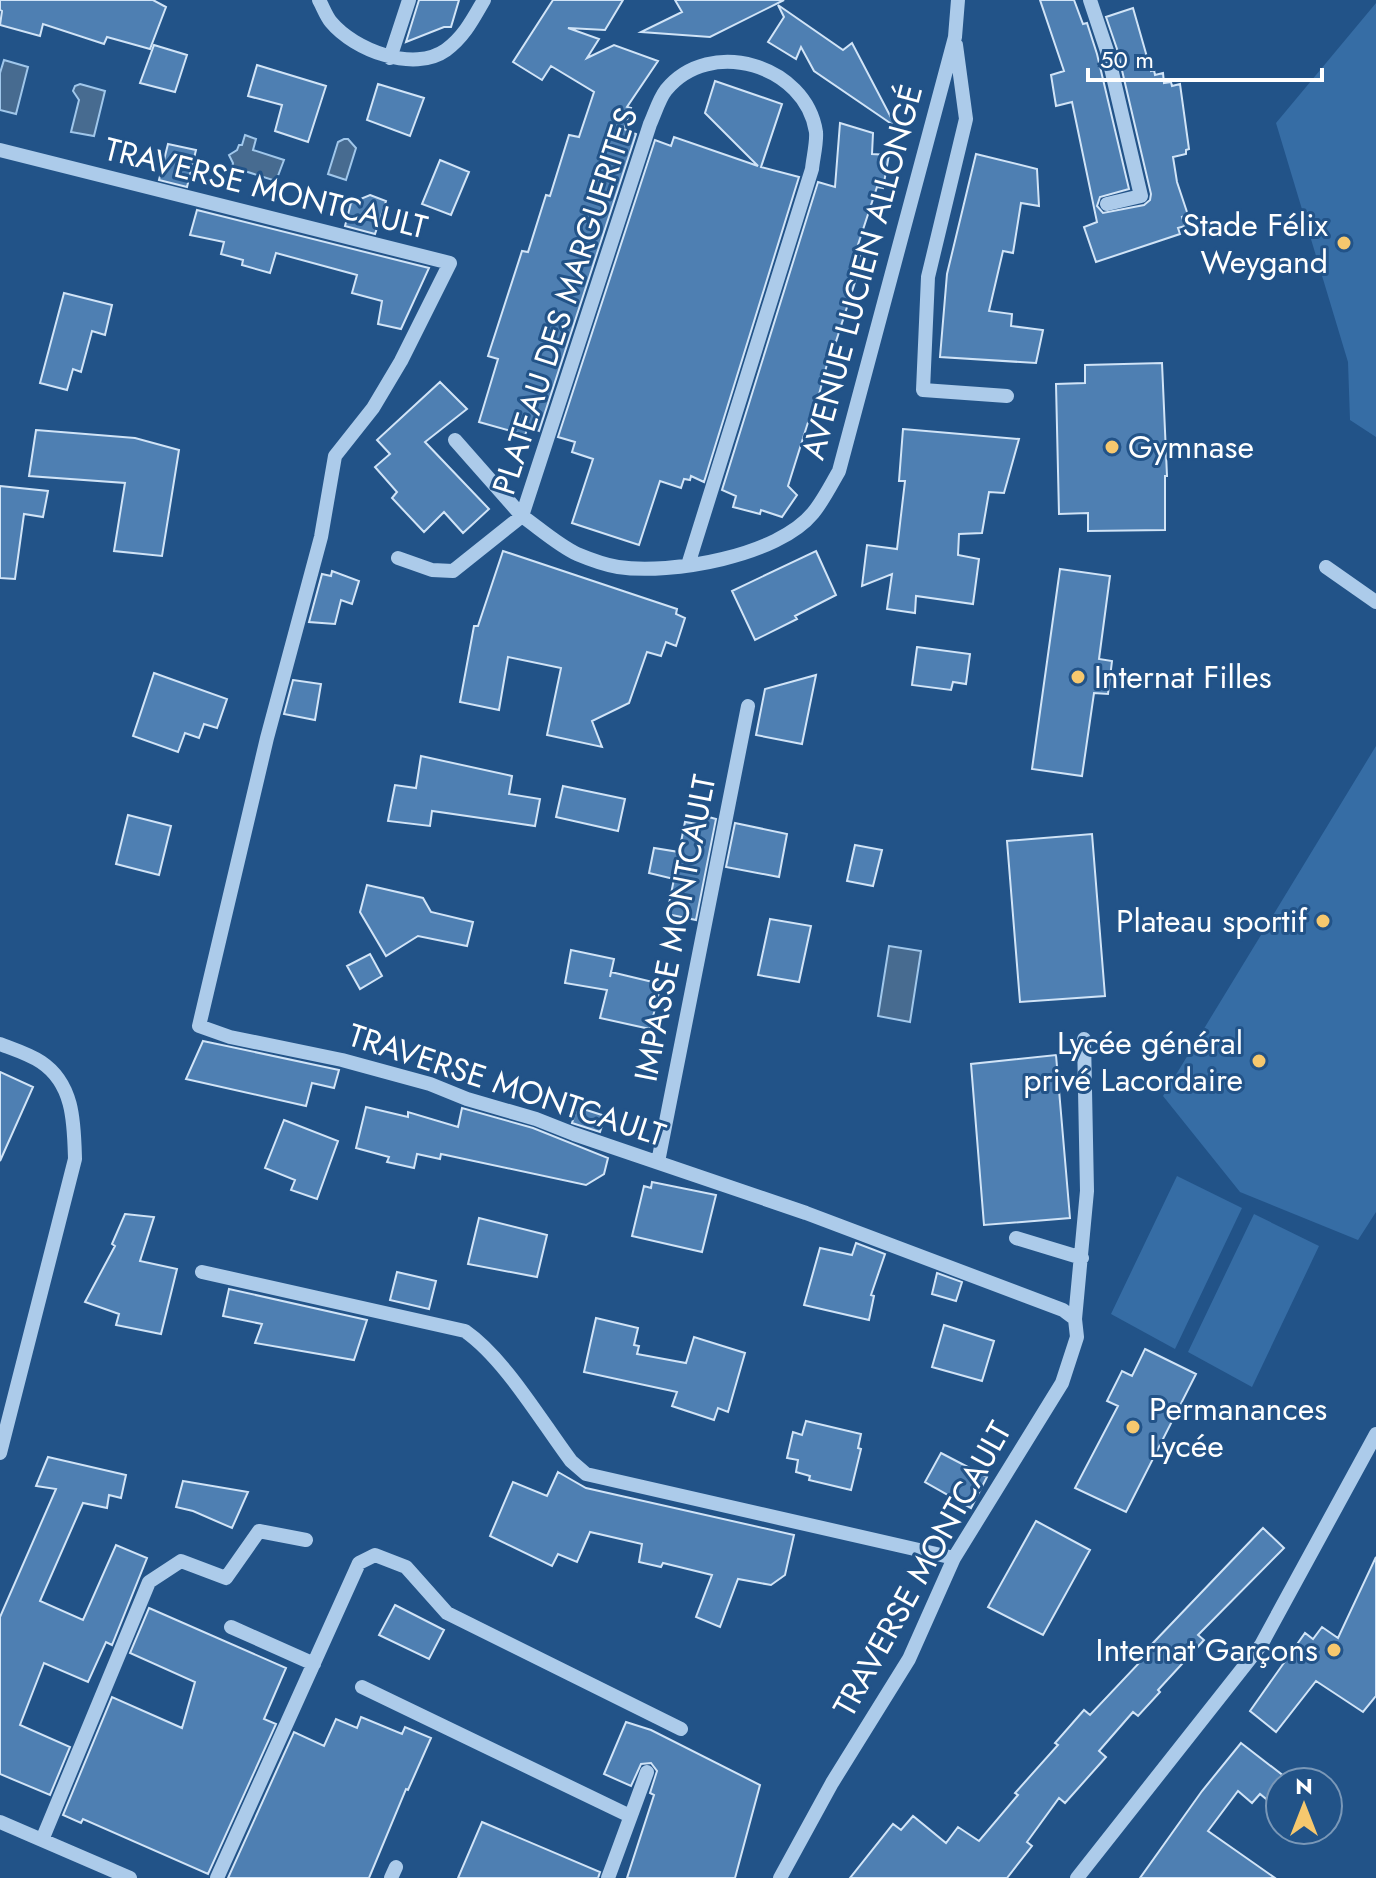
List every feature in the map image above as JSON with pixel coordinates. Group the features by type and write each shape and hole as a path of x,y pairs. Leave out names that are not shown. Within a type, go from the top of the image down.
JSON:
{"street":[{"path":"319,0 331,22 357,44 390,58 425,58 444,51 468,28 484,0"},
{"path":"390,58 409,0"},
{"name":"AVENUE LUCIEN ALLONGÉ","path":"688,565 756,551 787,534 812,515 839,471 955,37 958,0"},
{"path":"1090,0 1107,51 1141,196 1107,204"},
{"path":"955,37 966,119 928,277 923,390 1007,396"},
{"name":"PLATEAU DES MARGUERITES","path":"732,62 760,65 783,78 807,108 816,133 812,169 688,565 655,569 616,567 576,553 522,516 650,124 666,90 684,75 708,64 732,62"},
{"name":"TRAVERSE MONTCAULT","path":"0,150 450,263 373,408 335,456 321,537 267,738 199,1026 230,1037 342,1060 430,1084 467,1099 536,1119 806,1213 1063,1310 1075,1319 1077,1337 1062,1383 954,1558 909,1659 832,1783 780,1878"},
{"path":"398,558 432,570 453,571 522,516 455,440"},
{"path":"1326,567 1376,602"},
{"name":"IMPASSE MONTCAULT","path":"658,1162 748,706"},
{"path":"1075,1319 1087,1191 1084,1039"},
{"path":"0,1044 42,1062 64,1086 74,1119 75,1159 0,1453"},
{"path":"1016,1238 1082,1258"},
{"path":"202,1272 465,1331 495,1359 571,1461 586,1474 954,1558"},
{"path":"1077,1878 1261,1645 1376,1434"},
{"path":"42,1840 149,1582 181,1561 226,1578 259,1531 306,1540"},
{"path":"217,1878 359,1563 375,1555 406,1567 447,1613 681,1729"},
{"path":"231,1627 314,1664"},
{"path":"362,1687 630,1816"},
{"path":"608,1878 647,1772"},
{"path":"0,1822 130,1878"}],"shaded area":[{"name":"Stade Félix Weygand","path":"1376,3 1376,437 1350,420 1348,362 1276,123"},
{"path":"4,60 28,67 16,114 0,110 0,73"},
{"path":"80,84 105,91 94,136 71,132 79,100 73,91"},
{"path":"245,135 256,139 253,150 284,160 276,181 232,167 229,155 242,145"},
{"path":"344,139 356,148 346,180 328,174 338,142"},
{"name":"Plateau sportif","path":"1376,746 1376,1212 1358,1240 1240,1192 1163,1096"},
{"path":"889,946 921,951 910,1022 878,1016"},
{"path":"1177,1176 1242,1208 1175,1349 1111,1314"},
{"path":"1254,1214 1319,1246 1252,1387 1188,1352"}],"building":[{"path":"0,0 153,0 166,7 150,49 107,37 104,44 43,24 40,36 0,25"},
{"path":"419,0 459,0 451,27 406,42"},
{"path":"553,0 623,0 605,30 568,28 599,39 587,58 614,45 658,61 627,107 631,108 624,129 636,134 539,431 528,427 525,435 479,422 498,359 488,356 522,251 528,252 569,135 579,137 594,92 551,66 542,80 513,62"},
{"path":"675,0 784,0 710,37 641,32 682,12"},
{"path":"1040,0 1074,0 1083,24 1087,23 1097,54 1129,189 1100,197 1097,206 1103,213 1144,205 1151,194 1117,49 1106,17 1133,8 1151,71 1154,70 1155,75 1163,73 1164,83 1171,82 1172,86 1180,84 1189,149 1186,154 1173,157 1188,215 1182,217 1185,226 1178,228 1180,234 1096,262 1084,227 1097,222 1072,102 1056,106 1051,75 1064,71"},
{"path":"778,5 843,50 852,43 896,127 814,71 801,47 796,59 768,42 784,17"},
{"path":"154,45 187,55 175,92 140,83"},
{"path":"257,65 326,86 308,142 275,131 282,105 248,96"},
{"path":"715,81 782,104 761,167 799,177 704,482 691,476 690,480 684,479 681,488 660,481 639,545 572,523 593,459 572,452 575,442 558,437 655,140 671,146 674,137 758,166 705,113"},
{"path":"378,84 424,98 410,136 367,120"},
{"path":"840,123 873,133 872,154 889,155 883,188 877,187 855,254 863,257 788,486 797,495 782,517 761,510 760,514 733,507 736,496 722,490 818,182 835,187"},
{"path":"168,144 196,150 187,187 159,180"},
{"path":"976,154 1037,169 1039,206 1021,203 1013,253 1003,251 989,311 1012,314 1011,326 1043,330 1036,363 940,357 947,274"},
{"path":"440,160 469,172 451,215 422,204"},
{"path":"370,195 386,201 375,234 345,226 351,203"},
{"path":"197,210 429,268 401,329 378,324 382,301 352,293 357,275 276,253 270,273 242,265 243,260 221,254 224,242 190,235"},
{"path":"64,293 112,305 105,335 92,331 81,372 73,369 67,390 40,383"},
{"name":"Gymnase","path":"1162,363 1167,476 1165,530 1088,531 1088,513 1059,514 1056,384 1085,383 1085,365"},
{"path":"440,382 467,409 425,442 489,509 463,533 444,512 424,532 392,498 397,492 375,467 390,454 377,440"},
{"path":"903,429 1019,439 1004,493 989,492 982,533 959,534 958,555 979,559 973,604 916,596 915,613 887,609 892,574 862,586 867,545 897,549 905,481 899,481"},
{"path":"36,430 135,438 179,450 162,556 114,551 125,483 29,476"},
{"path":"0,486 48,491 43,517 24,514 15,579 0,578"},
{"path":"503,551 677,609 676,614 685,618 676,646 666,642 661,656 647,652 629,703 592,721 602,747 547,735 561,668 508,657 499,710 460,702 474,626 478,626"},
{"path":"816,551 836,595 755,640 732,591"},
{"name":"Internat Filles","path":"1060,569 1110,576 1099,659 1112,661 1108,694 1094,693 1082,776 1032,769"},
{"path":"332,571 359,581 352,604 341,600 335,624 309,622 322,574 331,576"},
{"path":"917,647 970,654 966,684 953,682 951,690 912,685"},
{"path":"154,673 227,699 217,728 204,724 199,738 185,733 178,752 133,736"},
{"path":"816,675 802,744 756,735 765,689"},
{"path":"293,680 321,684 315,720 284,714"},
{"path":"421,756 512,776 509,794 540,799 535,826 432,811 430,826 388,821 395,785 416,788"},
{"path":"563,786 625,799 618,831 556,817"},
{"path":"128,815 171,826 159,875 116,864"},
{"path":"705,816 716,819 696,920 667,914 674,879 649,873 654,848 679,852 685,822 703,825"},
{"path":"735,823 787,834 779,877 726,867"},
{"path":"1092,834 1105,996 1020,1002 1007,841"},
{"path":"855,845 882,850 873,886 847,881"},
{"path":"367,885 423,898 431,912 473,922 467,946 418,936 386,956 360,912"},
{"path":"770,919 811,926 799,982 758,975"},
{"path":"571,950 614,959 611,972 661,984 650,1029 600,1018 607,990 565,983"},
{"path":"370,954 382,976 360,989 347,966"},
{"path":"203,1041 339,1070 334,1088 312,1083 306,1106 186,1079"},
{"path":"1056,1055 1070,1218 984,1225 971,1064"},
{"path":"0,1072 33,1087 0,1161"},
{"path":"366,1107 408,1117 408,1112 458,1127 462,1108 533,1128 608,1158 604,1174 586,1185 441,1154 440,1159 417,1154 414,1168 387,1162 389,1157 356,1148"},
{"path":"577,1107 605,1116 600,1132 572,1123"},
{"path":"284,1120 338,1141 317,1199 291,1190 295,1180 265,1168"},
{"path":"652,1182 716,1195 702,1252 632,1236 644,1186 651,1188"},
{"path":"125,1214 154,1217 140,1261 177,1269 161,1334 116,1325 119,1314 85,1302 115,1246 112,1244"},
{"path":"479,1218 547,1235 537,1277 468,1264"},
{"path":"856,1243 885,1254 871,1295 874,1296 869,1320 804,1305 820,1248 852,1255"},
{"path":"397,1272 436,1281 429,1309 390,1300"},
{"path":"937,1273 962,1282 956,1301 932,1294"},
{"path":"229,1289 367,1320 354,1360 255,1343 262,1324 223,1316"},
{"path":"596,1318 638,1328 634,1345 639,1346 637,1354 686,1363 694,1337 745,1353 728,1412 718,1408 714,1420 672,1406 677,1392 584,1372"},
{"path":"944,1325 994,1341 982,1381 932,1367"},
{"name":"Permanances Lycée","path":"1145,1349 1196,1374 1126,1512 1075,1488 1118,1406 1107,1401 1122,1371 1132,1376"},
{"path":"806,1421 861,1434 858,1448 861,1449 851,1490 809,1480 810,1476 796,1472 798,1460 787,1458 793,1432 802,1435"},
{"path":"941,1453 987,1477 971,1508 925,1482"},
{"path":"48,1457 126,1475 121,1498 109,1495 107,1508 83,1503 40,1601 83,1620 116,1545 147,1558 112,1645 106,1642 88,1682 44,1663 20,1725 70,1747 50,1795 0,1774 0,1617 56,1489 36,1486"},
{"path":"558,1472 586,1488 794,1535 785,1575 771,1585 738,1579 720,1627 696,1617 712,1575 663,1563 661,1567 639,1562 642,1544 590,1532 577,1562 558,1554 552,1566 490,1536 513,1482 547,1496"},
{"path":"183,1481 248,1492 232,1528 176,1507"},
{"path":"1036,1521 1090,1550 1043,1635 988,1607"},
{"path":"1263,1528 1284,1548 1198,1635 1204,1640 1138,1716 1133,1712 1099,1751 1106,1757 1065,1803 1059,1798 1027,1842 1032,1846 1007,1878 850,1878 893,1824 901,1830 913,1816 946,1843 958,1827 979,1841 1084,1710 1090,1715 1141,1661 1138,1659"},
{"name":"Internat Garçons","path":"1376,1557 1376,1696 1363,1712 1316,1681 1276,1732 1250,1711 1305,1633 1313,1639 1322,1627 1338,1638"},
{"path":"395,1605 444,1630 429,1659 379,1635"},
{"path":"149,1608 286,1668 264,1719 276,1724 208,1874 83,1819 81,1823 63,1815 112,1697 182,1728 195,1682 130,1653"},
{"path":"361,1717 402,1734 405,1727 431,1738 369,1878 228,1878 294,1732 324,1746 336,1719 357,1728"},
{"path":"626,1722 651,1730 760,1785 735,1878 627,1878 654,1795 650,1793 657,1771 651,1763 641,1764 631,1786 604,1774"},
{"path":"1241,1743 1271,1766 1264,1766 1264,1797 1260,1794 1252,1803 1238,1791 1208,1831 1275,1878 1140,1878 1202,1791"},
{"path":"482,1822 600,1872 598,1878 458,1878"}],"place":[{"name":"Stade Félix Weygand","path":"1344,243"},
{"name":"Gymnase","path":"1112,447"},
{"name":"Internat Filles","path":"1078,677"},
{"name":"Plateau sportif","path":"1323,921"},
{"name":"Lycée général privé Lacordaire","path":"1259,1061"},
{"name":"Permanances Lycée","path":"1133,1427"},
{"name":"Internat Garçons","path":"1334,1650"}]}
